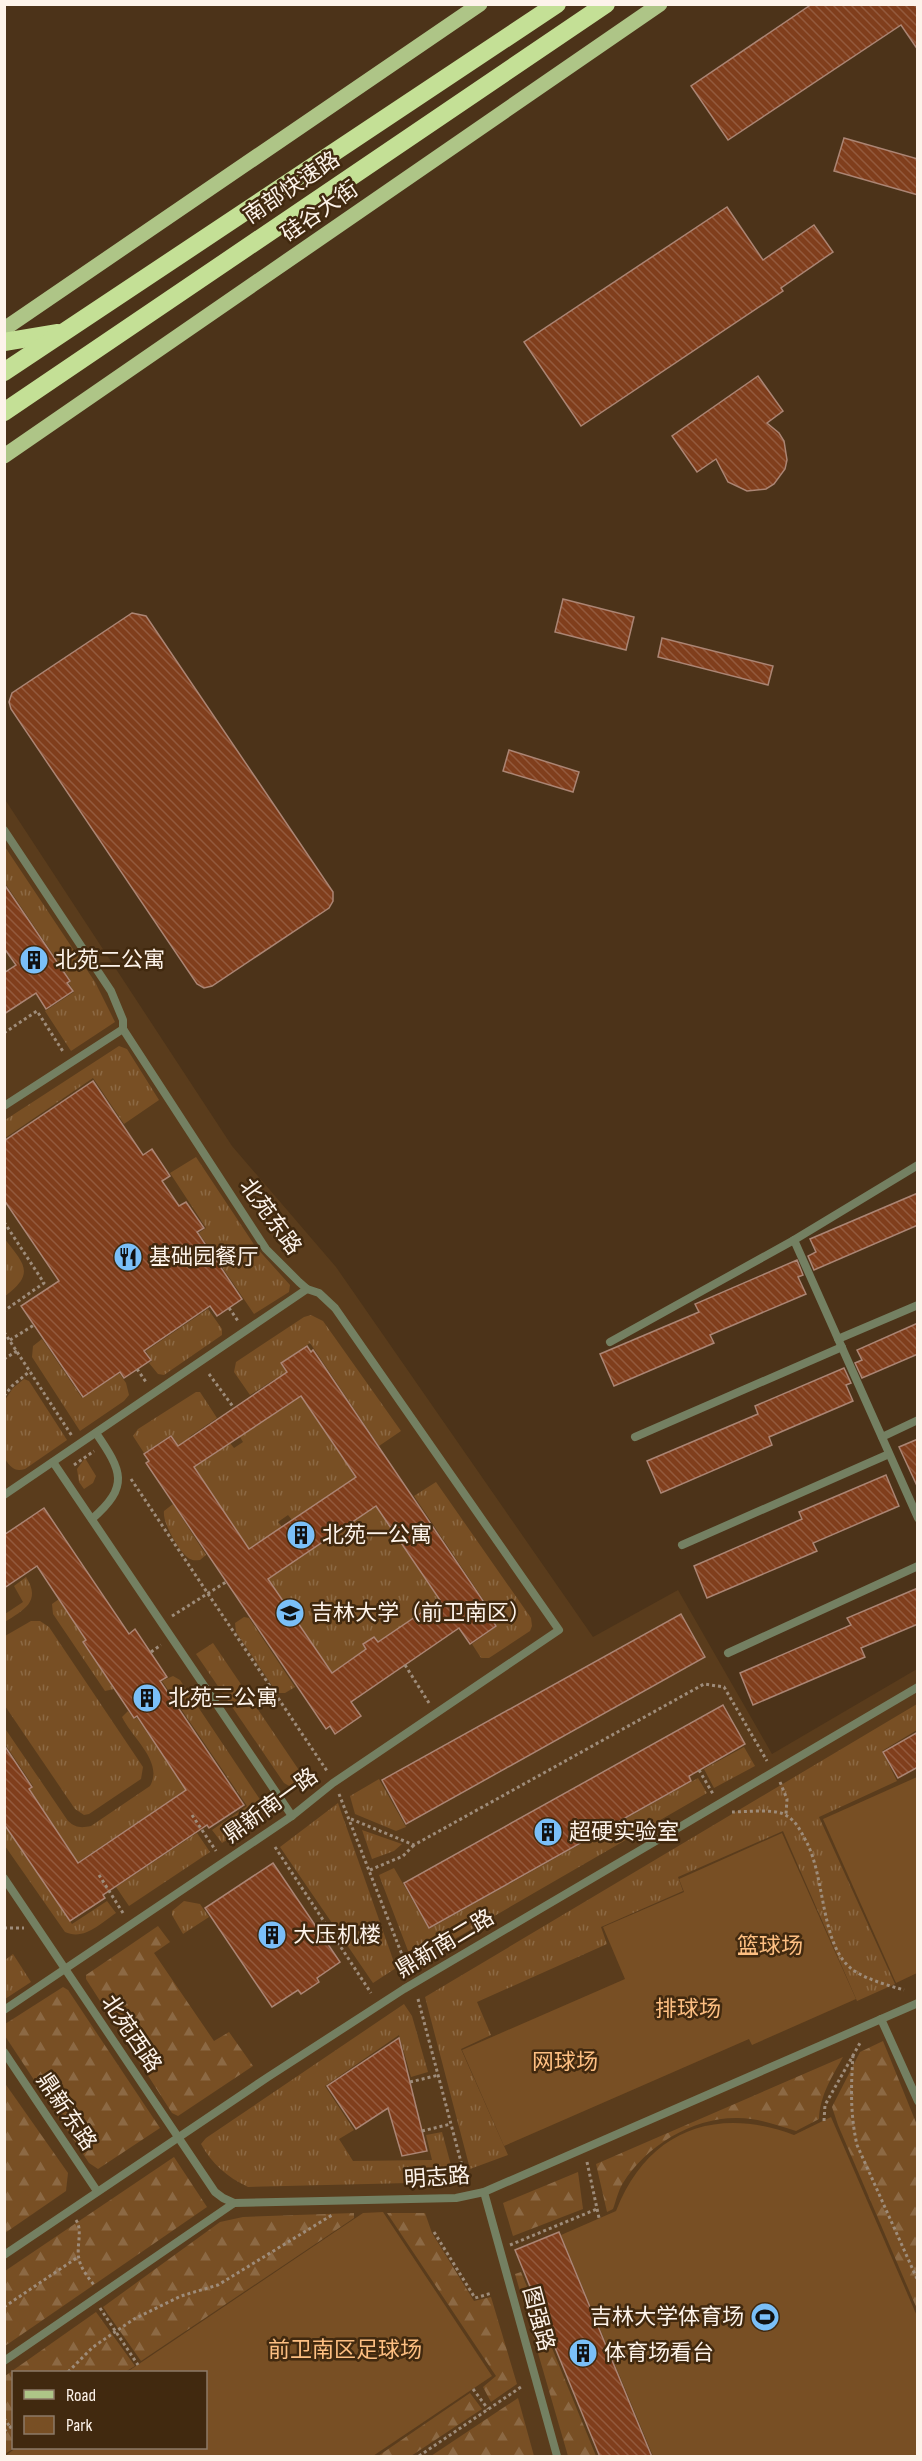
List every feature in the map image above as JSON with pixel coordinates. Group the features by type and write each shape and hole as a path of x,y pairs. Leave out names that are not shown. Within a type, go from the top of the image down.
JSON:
{"highway":[{"name":"南部快速路","path":"4,372 557,4"},
{"name":"南部快速路","path":"4,412 603,7"},
{"path":"4,342 66,332"}],"main road":[{"path":"4,329 480,4"},
{"name":"硅谷大街","path":"4,456 660,4"}],"lane":[{"name":"北苑东路","path":"4,830 111,991 123,1020 123,1029 266,1249 307,1289 319,1293 335,1308 559,1630"},
{"path":"4,1106 123,1029"},
{"path":"610,1342 794,1240 918,1165"},
{"path":"794,1240 918,1518"},
{"path":"4,1495 307,1289"},
{"path":"635,1437 918,1305"},
{"path":"882,1437 918,1420"},
{"path":"92,1519 114,1497 120,1478 113,1458 96,1433"},
{"path":"682,1545 889,1454"},
{"path":"53,1462 292,1816"},
{"path":"728,1653 918,1566"},
{"name":"鼎新南一路","path":"4,2010 292,1816 333,1783 559,1630"},
{"name":"鼎新南二路","path":"4,2255 413,1983 918,1687"},
{"name":"北苑西路","path":"4,1878 215,2192 234,2203"},
{"name":"明志路","path":"234,2203 456,2198 484,2192 918,2003"},
{"path":"881,2019 918,2101"},
{"name":"鼎新东路","path":"4,2052 98,2191"},
{"name":"图强路","path":"484,2192 557,2457"},
{"path":"4,2361 234,2203"}],"path":[{"path":"4,1033 37,1011 64,1053"},
{"path":"4,1222 44,1282 4,1311"},
{"path":"10,1340 34,1324"},
{"path":"4,1332 73,1437"},
{"path":"4,1359 17,1351"},
{"path":"4,1396 30,1371"},
{"path":"209,1374 234,1408"},
{"path":"130,1478 327,1772"},
{"path":"171,1617 226,1582"},
{"path":"151,1652 161,1646"},
{"path":"405,1665 429,1703"},
{"path":"370,1870 402,1856 414,1845 704,1684 724,1687 767,1762"},
{"path":"699,1770 713,1794"},
{"path":"780,1782 787,1799 786,1814"},
{"path":"339,1794 408,1970"},
{"path":"731,1812 786,1814 799,1827 811,1850 819,1876 832,1940 842,1959 852,1969 867,1977 904,1990"},
{"path":"192,1815 216,1851"},
{"path":"351,1820 414,1845"},
{"path":"275,1847 371,1993"},
{"path":"99,1875 123,1913"},
{"path":"4,1928 25,1929"},
{"path":"418,1999 466,2181"},
{"path":"824,2121 825,2105 860,2043"},
{"path":"853,2055 851,2110 857,2145 918,2281"},
{"path":"411,2082 439,2075"},
{"path":"422,2131 452,2124"},
{"path":"586,2162 599,2218"},
{"path":"509,2245 597,2209"},
{"path":"70,2371 93,2347 163,2303 218,2285 336,2213"},
{"path":"79,2225 78,2257 81,2266 116,2332 138,2365"},
{"path":"434,2232 475,2298 492,2293"},
{"path":"4,2307 78,2257"},
{"path":"419,2457 521,2387"},
{"path":"473,2389 488,2410"},
{"path":"4,2418 12,2426 4,2431"}],"shaded area":[{"name":"吉林大学（前卫南区）","path":"4,798 232,1146 336,1267 593,1637 678,1590 772,1754 917,1669 917,2456 5,2456"}],"green space":[{"path":"5,847 95,982 115,1022 71,1051 45,1011 74,992 69,983 71,981 5,883"},
{"path":"119,1046 127,1049 159,1100 124,1124 93,1078 5,1138 5,1120"},
{"path":"196,1157 255,1246 290,1285 289,1292 254,1314 199,1233 206,1228 170,1173"},
{"path":"4,1238 24,1268 21,1281 5,1296"},
{"path":"208,1309 222,1329 222,1335 164,1375 158,1374 149,1363 152,1361 146,1351"},
{"path":"311,1315 323,1321 401,1431 379,1446 310,1343 280,1363 290,1377 279,1384 275,1379 250,1395 234,1372 236,1362 304,1317"},
{"path":"42,1339 82,1398 119,1373 126,1383 129,1395 124,1401 80,1431 32,1357 33,1346"},
{"path":"24,1379 29,1381 67,1440 25,1469 16,1470 5,1459 5,1400 13,1388"},
{"path":"294,1385 360,1483 292,1520 288,1515 278,1522 282,1527 253,1555 187,1457 198,1449 206,1460 230,1443 234,1448 243,1442 240,1437 290,1403"},
{"path":"196,1392 200,1392 217,1418 189,1437 192,1443 182,1450 171,1435 144,1453 133,1436 138,1429"},
{"path":"85,1458 96,1476 93,1483 84,1489 79,1482 77,1469"},
{"path":"436,1482 531,1618 530,1631 489,1658 481,1658 472,1644 497,1626 493,1620 495,1617 414,1496"},
{"path":"372,1500 447,1611 428,1608 378,1642 374,1637 363,1644 366,1649 343,1665 339,1684 264,1572"},
{"path":"173,1504 206,1555 200,1560 193,1560 186,1556 169,1530 164,1511"},
{"path":"26,1577 32,1593 31,1599 24,1609 5,1622 5,1614 23,1602 14,1586"},
{"path":"59,1599 86,1640 83,1643 114,1689 105,1691 53,1614 52,1604"},
{"path":"244,1617 249,1618 295,1687 285,1693 277,1693 236,1632 235,1623"},
{"path":"31,1621 40,1621 49,1627 143,1767 141,1779 89,1814 84,1815 75,1809 5,1706 5,1636"},
{"path":"213,1643 309,1785 296,1788 284,1783 196,1654"},
{"path":"173,1676 180,1680 263,1804 254,1822 222,1843 212,1830 247,1806 162,1681"},
{"path":"917,1704 917,1730 882,1751 897,1781 819,1817 895,1984 857,2001 783,1831 678,1877 683,1891 601,1927 607,1944 477,2002 491,2035 461,2049 508,2155 470,2169 425,1997"},
{"path":"128,1711 134,1719 137,1718 186,1790 78,1862 29,1790 33,1786 5,1744 4,1727 68,1821 76,1826 87,1827 150,1786 153,1768 145,1750 122,1717"},
{"path":"744,1747 755,1766 714,1788 704,1769"},
{"name":"篮球场","path":"917,1777 917,1973 896,1983 823,1819"},
{"path":"698,1778 707,1793 420,1959 410,1956 379,1875 394,1868 429,1929"},
{"path":"379,1779 406,1827 396,1831 355,1814 350,1796"},
{"path":"338,1803 396,1968 373,1983 280,1847"},
{"path":"5,1826 72,1924 107,1901 116,1913 86,1933 65,1932 5,1846"},
{"path":"362,1830 402,1844 394,1851 372,1859"},
{"path":"197,1833 210,1852 129,1906 116,1887"},
{"path":"782,1833 856,1999 752,2045 749,2039 504,2146 462,2050 625,1979 603,1927 684,1892 679,1879"},
{"path":"184,1901 200,1904 209,1917 183,1934 172,1911"},
{"path":"158,1926 170,1942 154,1953 214,2041 229,2032 253,2066 178,2116 172,2113 86,1979 86,1975"},
{"path":"13,1954 31,1982 5,1999 5,1960"},
{"path":"63,1987 68,1990 160,2128 98,2169 89,2163 5,2036 5,2024"},
{"path":"404,2004 412,2016 428,2072 411,2077 399,2035 325,2086 354,2130 339,2139 353,2161 432,2160 426,2135 442,2132 455,2180 451,2182 248,2187 233,2179 210,2158 201,2144 206,2138"},
{"path":"883,2041 917,2125 917,2309 832,2107 860,2052"},
{"path":"843,2057 824,2094 819,2119 796,2131 745,2118 721,2119 688,2128 672,2136 644,2157 623,2183 613,2209 607,2212 596,2164"},
{"path":"4,2082 68,2173 66,2191 5,2233"},
{"path":"831,2117 917,2316 917,2456 653,2456 561,2235 616,2211 629,2184 646,2161 665,2144 687,2132 711,2125 737,2123 765,2126 794,2135"},
{"path":"174,2157 207,2207 5,2346 5,2271"},
{"path":"578,2172 583,2209 513,2236 503,2203"},
{"name":"前卫南区足球场","path":"383,2212 492,2376 373,2456 5,2456 15,2449 207,2449 207,2371 128,2371 363,2213"},
{"path":"354,2213 354,2218 141,2361 103,2307 220,2222 243,2217"},
{"path":"387,2213 425,2213 432,2233 474,2301 491,2297 517,2384 491,2402 483,2387 496,2376"},
{"path":"521,2272 596,2456 568,2456 515,2274"},
{"path":"96,2312 135,2366 127,2371 12,2371"},
{"path":"12,2371 12,2449 5,2454 5,2376"},
{"path":"470,2393 482,2409 411,2456 378,2456"},
{"path":"518,2398 534,2456 431,2456"}],"building":[{"path":"812,4 918,4 918,50 901,25 728,140 691,86"},
{"path":"844,138 918,159 918,195 834,171"},
{"path":"727,207 763,260 814,225 833,252 781,288 783,291 581,426 524,342"},
{"path":"758,376 783,411 767,423 779,433 784,441 787,460 785,469 774,484 766,489 747,491 728,482 716,459 697,472 672,436"},
{"path":"563,599 634,617 626,650 555,632"},
{"path":"132,613 146,616 333,892 333,901 329,908 212,986 204,988 197,984 11,709 9,702 12,693"},
{"path":"662,638 773,666 768,685 658,657"},
{"path":"509,750 579,772 573,792 503,771"},
{"name":"北苑二公寓","path":"4,884 70,981 67,983 73,991 46,1009 36,993 4,1014 4,973 16,965 4,948"},
{"name":"基础园餐厅","path":"93,1081 143,1155 152,1149 170,1176 162,1181 179,1206 186,1202 204,1228 197,1232 242,1299 217,1316 210,1306 144,1351 151,1360 124,1378 120,1372 83,1397 21,1306 59,1281 4,1200 4,1141"},
{"path":"918,1193 918,1225 814,1270 808,1256 816,1252 810,1239"},
{"path":"797,1260 803,1275 798,1277 806,1294 710,1335 714,1343 614,1386 600,1354 699,1312 695,1304"},
{"path":"918,1323 918,1354 862,1378 855,1363 862,1360 857,1350"},
{"name":"北苑一公寓","path":"307,1346 311,1352 313,1350 494,1617 491,1618 496,1626 470,1644 459,1628 351,1702 361,1716 335,1734 330,1726 326,1729 146,1463 149,1461 144,1454 171,1436 178,1446 287,1372 281,1363","holes":["301,1396 356,1477 249,1549 194,1467","376,1506 440,1600 378,1642 374,1637 363,1644 366,1649 332,1673 268,1579"]},
{"path":"844,1368 851,1383 846,1385 853,1401 769,1437 772,1445 661,1493 647,1461 758,1414 755,1406"},
{"path":"918,1439 918,1488 899,1447"},
{"path":"886,1475 899,1506 813,1543 817,1551 707,1598 694,1566 802,1519 799,1512"},
{"name":"北苑三公寓","path":"44,1508 129,1634 135,1629 167,1677 160,1681 244,1805 209,1828 207,1825 103,1895 105,1898 70,1921 4,1824 4,1745 32,1787 29,1789 78,1863 186,1790 137,1716 134,1718 83,1642 86,1640 37,1566 4,1588 4,1535"},
{"path":"918,1588 918,1624 861,1648 865,1657 753,1705 740,1673 851,1625 847,1618"},
{"path":"681,1614 705,1657 406,1824 382,1780"},
{"name":"超硬实验室","path":"723,1705 745,1744 689,1776 691,1781 429,1928 404,1883"},
{"path":"918,1732 918,1767 898,1778 883,1752"},
{"name":"大压机楼","path":"273,1863 340,1962 317,1978 319,1982 301,1994 298,1990 272,2007 205,1908"},
{"path":"399,2038 427,2151 402,2156 388,2108 356,2129 327,2086"},
{"name":"体育场看台","path":"559,2232 652,2457 600,2457 515,2250"}],"place":[{"name":"北苑二公寓","path":"34,960"},
{"name":"基础园餐厅","path":"128,1257"},
{"name":"北苑一公寓","path":"301,1535"},
{"name":"吉林大学（前卫南区）","path":"290,1613"},
{"name":"北苑三公寓","path":"147,1698"},
{"name":"超硬实验室","path":"548,1832"},
{"name":"大压机楼","path":"272,1935"},
{"name":"吉林大学体育场","path":"765,2317"},
{"name":"体育场看台","path":"583,2353"}],"park label":[{"name":"排球场","path":"688,2009"},
{"name":"网球场","path":"565,2062"}]}
